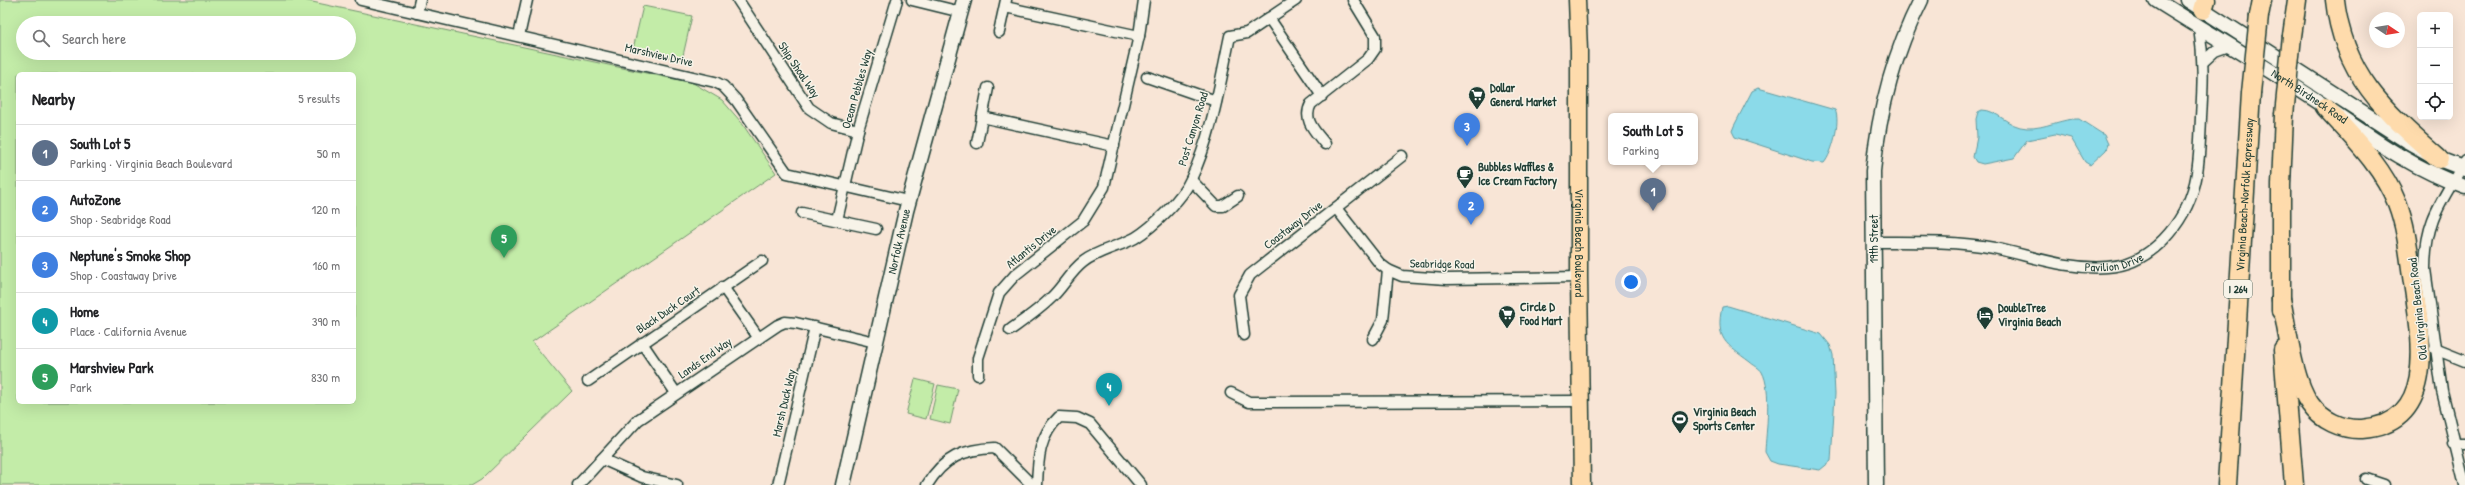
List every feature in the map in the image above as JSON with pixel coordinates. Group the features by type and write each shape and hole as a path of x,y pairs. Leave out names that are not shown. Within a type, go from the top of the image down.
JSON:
{"highway":[{"path":"2294,485 2281,299 2284,115 2297,0"},
{"path":"2335,0 2342,36 2349,55 2368,90 2392,118 2439,159"},
{"name":"Virginia Beach-Norfolk Expressway","path":"2227,485 2251,93 2261,8"},
{"path":"2281,299 2300,385 2316,412 2336,424 2358,429 2381,425 2392,420 2408,406 2418,384 2421,349 2403,223 2387,182 2373,161 2325,107"}],"main road":[{"name":"Virginia Beach Boulevard","path":"1577,0 1580,121 1579,277 1582,485"},
{"name":"19th Street","path":"1876,485 1874,171 1881,110 1895,56 1920,0"},
{"name":"North Birdneck Road","path":"2156,0 2203,12 2229,46 2325,107 2401,158 2459,185"},
{"name":"North Birdneck Road","path":"2188,0 2203,12 2380,124 2439,159 2464,166"},
{"name":"Norfolk Avenue","path":"843,485 908,201 962,6"}],"street":[{"name":"Marshview Drive","path":"361,0 715,82 733,96 783,169 798,177 908,201"},
{"path":"417,13 420,0"},
{"path":"519,36 527,0"},
{"name":"Ship Shoal Way","path":"738,0 809,108 831,123 858,130"},
{"name":"Ocean Pebbles Way","path":"838,220 858,130 897,0"},
{"path":"912,0 962,6"},
{"name":"Atlantis Drive","path":"978,375 978,358 999,293 1015,275 1083,220 1104,187 1139,36 1144,0"},
{"path":"1296,0 1269,18 1322,96"},
{"path":"1325,144 1311,126 1307,115 1311,104 1368,59 1375,49 1375,36 1353,0"},
{"path":"999,32 1005,4 1139,36"},
{"name":"Pavilion Drive","path":"1874,242 1971,245 2070,266 2108,267 2141,256 2169,234 2179,220 2195,184 2204,61 2203,12"},
{"name":"Post Canyon Road","path":"1010,330 1051,299 1082,262 1096,254 1135,238 1154,223 1191,180 1216,101 1230,36 1247,33 1269,18"},
{"path":"2204,61 2215,51 2229,46"},
{"path":"1147,77 1216,101"},
{"path":"977,143 988,88"},
{"path":"982,117 1114,146"},
{"name":"Coastaway Drive","path":"1244,335 1239,295 1245,280 1402,156"},
{"name":"Old Virginia Beach Road","path":"2464,166 2459,185 2431,221 2425,253 2435,349 2453,444 2464,485"},
{"path":"1191,180 1216,206 1223,206 1238,196"},
{"path":"1336,208 1388,270 1383,320 1373,339"},
{"path":"802,213 876,229"},
{"name":"Black Duck Court","path":"588,381 762,261"},
{"name":"Seabridge Road","path":"1388,270 1402,276 1448,278 1579,277"},
{"path":"723,288 758,337"},
{"name":"Lands End Way","path":"578,485 638,420 758,337 785,322 815,327 876,342"},
{"name":"Marsh Duck Way","path":"778,485 815,327"},
{"path":"642,343 676,393"},
{"path":"2435,349 2465,361"},
{"path":"1231,393 1249,402 1580,401"},
{"path":"1037,485 1038,453 1049,426 1059,417 1077,418 1090,424 1141,485"},
{"path":"2453,444 2465,444"},
{"path":"930,483 940,467 957,455 972,449 995,448 1032,485"},
{"path":"602,459 642,477 677,485"},
{"path":"2366,479 2384,485"}],"green space":[{"path":"0,0 303,0 693,83 722,100 741,122 776,173 532,342 572,391 482,479 472,485 0,485"},
{"path":"643,6 692,16 682,60 633,49"},
{"path":"915,379 935,384 926,419 906,414"},
{"path":"938,385 958,389 950,424 930,419"}],"water":[{"path":"1758,88 1835,110 1837,122 1835,137 1833,145 1824,163 1812,162 1735,137 1732,131 1734,126 1752,91"},
{"path":"1982,110 1993,113 2014,125 2027,128 2040,127 2066,120 2079,119 2104,135 2108,144 2106,150 2090,165 2085,162 2071,138 2055,134 2027,140 2014,158 1983,164 1976,162 1973,157 1977,137 1976,119 1978,112"},
{"path":"1728,306 1821,334 1830,345 1833,355 1835,394 1831,461 1820,470 1778,464 1770,461 1765,452 1768,400 1765,380 1760,369 1729,345 1721,334 1720,318 1722,307"}],"place":[{"name":"Dollar General Market","path":"1477,110"},
{"name":"Neptune's Smoke Shop","path":"1467,146"},
{"name":"Bubbles Waffles & Ice Cream Factory","path":"1465,189"},
{"name":"South Lot 5","path":"1653,211"},
{"name":"AutoZone","path":"1471,225"},
{"name":"Marshview Park","path":"504,258"},
{"name":"Circle D Food Mart","path":"1507,329"},
{"name":"DoubleTree Virginia Beach","path":"1985,330"},
{"name":"Home","path":"1109,406"},
{"name":"Virginia Beach Sports Center","path":"1680,434"}]}
